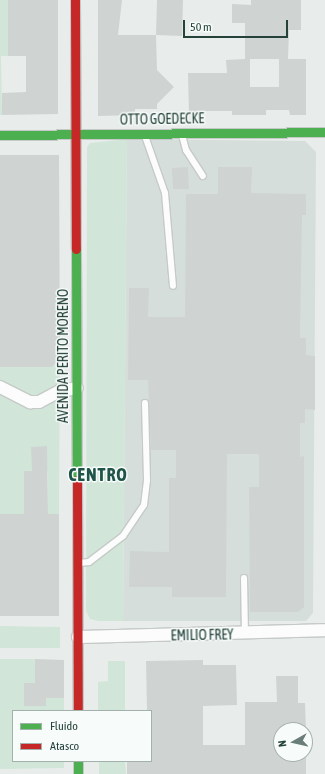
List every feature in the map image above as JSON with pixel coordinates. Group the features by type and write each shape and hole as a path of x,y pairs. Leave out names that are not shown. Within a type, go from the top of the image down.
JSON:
{"main road":[{"name":"AVENIDA PERITO MORENO","path":"75,0 78,710"},
{"name":"OTTO GOEDECKE","path":"0,135 325,132"},
{"path":"78,762 78,774"}],"street":[{"path":"0,386 30,402 43,401 60,391 77,388"},
{"name":"EMILIO FREY","path":"78,637 325,630"}],"lane":[{"path":"182,133 186,150 203,176"},
{"path":"145,134 165,194 173,286"},
{"path":"78,563 89,562 110,547 127,530 144,505 147,480 145,403"},
{"path":"244,578 245,633"}],"shaded area":[{"path":"127,139 305,141 316,152 313,613 306,621 123,621"}],"green space":[{"path":"0,0 8,0 8,56 1,56 2,115 0,115"},
{"path":"127,139 123,621 98,621 90,619 86,611 87,147 90,143"},
{"path":"60,359 59,514 48,514 48,471 24,471 24,514 0,514 0,367 52,367"},
{"path":"0,626 60,627 60,648 0,648"},
{"path":"0,659 35,659 35,683 24,683 24,706 46,706 46,698 64,698 64,710 12,710 12,762 64,762 64,768 0,769"},
{"path":"108,661 125,661 125,710 98,710 98,682 108,681"},
{"path":"99,762 125,762 126,774 99,774"}],"building":[{"path":"8,0 58,0 58,114 2,115 2,93 26,92 26,56 8,56"},
{"path":"98,0 122,0 118,35 156,35 157,70 174,87 157,104 157,109 135,109 135,115 98,116"},
{"path":"157,0 183,0 182,36 156,35"},
{"path":"251,0 301,0 301,30 289,30 288,59 306,59 306,115 290,115 289,110 266,110 266,115 232,115 232,111 204,111 204,115 189,115 188,73 227,73 226,60 245,59 245,23 232,23 232,4 251,5","holes":["250,59 279,59 279,87 250,87"]},
{"path":"0,155 59,155 60,359 52,367 0,367"},
{"path":"188,167 189,189 173,189 172,168"},
{"path":"218,167 252,167 251,193 306,194 306,215 302,215 300,338 306,338 306,355 315,356 315,410 305,409 305,423 300,423 300,457 304,456 304,607 298,612 250,612 249,487 259,487 259,454 227,454 226,597 172,597 172,587 129,587 130,551 169,552 169,478 176,478 176,450 151,450 148,380 128,380 129,288 149,288 148,317 185,317 186,194 218,194"},
{"path":"47,446 48,514 59,514 59,616 0,616 0,514 24,514 24,471 32,471 31,447"},
{"path":"35,659 64,660 64,698 46,698 46,706 24,706 24,683 35,683"},
{"path":"203,660 203,665 236,665 237,705 203,706 203,745 245,745 245,702 277,702 276,676 298,676 298,703 305,703 306,722 273,722 273,762 306,762 306,774 127,774 127,762 152,762 152,710 147,710 146,661"}],"traffic: fast":[{"path":"0,135 325,132"},
{"path":"76,249 77,480"},
{"path":"78,762 78,774"}],"traffic: jam":[{"path":"75,0 76,249"},
{"path":"77,480 78,710"}],"district":[{"name":"CENTRO","path":"98,475"}]}
